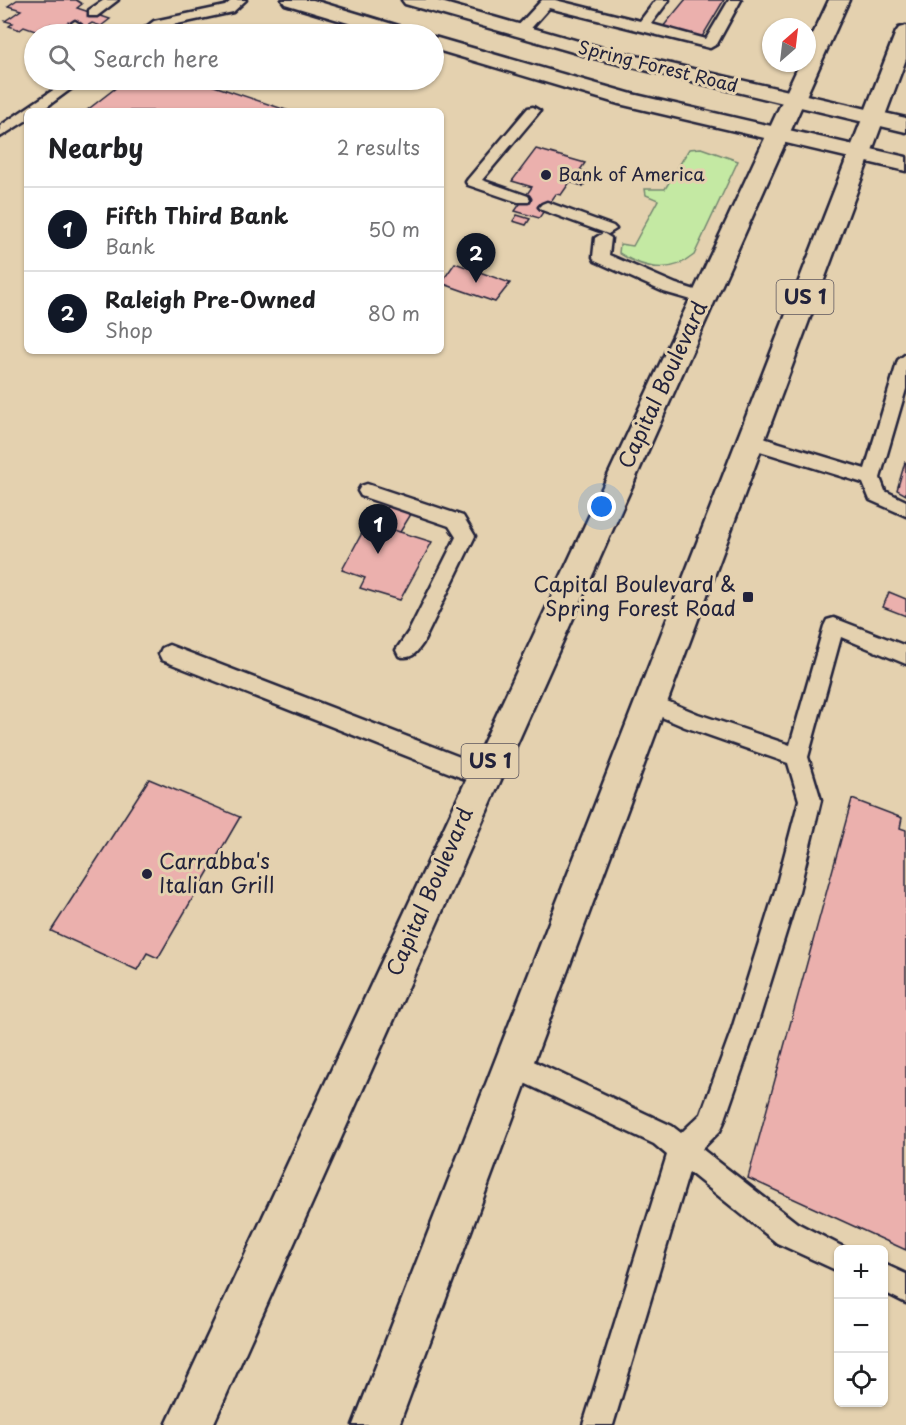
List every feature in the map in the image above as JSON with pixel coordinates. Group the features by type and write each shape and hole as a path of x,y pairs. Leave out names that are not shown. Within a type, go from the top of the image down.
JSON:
{"main road":[{"path":"291,0 371,24"},
{"name":"Spring Forest Road","path":"412,0 520,32 675,73 906,124"},
{"name":"Capital Boulevard","path":"189,1425 483,776 839,0"},
{"name":"US 1","path":"376,1425 906,32"},
{"name":"Spring Forest Road","path":"444,46 588,89 906,164"}],"lane":[{"path":"93,13 112,0"},
{"path":"159,24 229,9 240,0"},
{"path":"643,26 663,0"},
{"path":"520,32 547,1 710,44 735,0"},
{"path":"36,108 62,90"},
{"path":"523,199 473,182 533,111"},
{"path":"0,134 24,116"},
{"path":"547,207 605,234 601,257 670,288 702,298"},
{"path":"906,360 871,478 877,495 906,508"},
{"path":"750,441 871,478"},
{"path":"367,491 456,521 466,536 416,637 406,650"},
{"path":"597,1425 682,1150 711,1122 787,891 810,800 797,757 834,626 906,655"},
{"path":"170,654 483,776"},
{"path":"650,703 692,721 797,757"},
{"path":"512,1064 663,1135 787,1233 834,1255"},
{"path":"888,1280 906,1289"}],"green space":[{"path":"701,148 738,161 694,255 676,265 657,268 638,263 619,253 620,244 633,246 658,200 646,195 645,189 665,189 689,149"}],"building":[{"path":"17,0 76,0 82,4 77,8 110,19 104,24 68,22 65,24 24,24 20,30 9,26 13,23 5,21 21,10 8,6"},
{"path":"685,0 724,0 702,37 662,28"},
{"path":"113,90 226,90 280,108 90,108"},
{"path":"536,149 585,163 580,170 592,173 583,186 570,182 561,195 556,194 539,218 515,211 532,187 512,181"},
{"path":"517,215 530,219 526,225 513,221"},
{"path":"455,263 510,283 495,302 444,284 444,279"},
{"path":"906,463 906,495 897,490"},
{"path":"389,504 413,511 400,532 377,525"},
{"path":"368,522 432,542 400,600 360,588 365,578 342,570"},
{"path":"889,592 906,599 906,616 883,607"},
{"name":"Carrabba's Italian Grill","path":"149,779 240,817 158,958 147,953 137,970 51,931"},
{"path":"852,799 902,818 900,828 906,830 906,1250 748,1178"}],"place":[{"name":"Bank of America","path":"546,175"},
{"name":"Raleigh Pre-Owned","path":"476,283"},
{"name":"Fifth Third Bank","path":"378,554"},
{"name":"Capital Boulevard & Spring Forest Road","path":"748,597"},
{"name":"Carrabba's Italian Grill","path":"147,874"}]}
